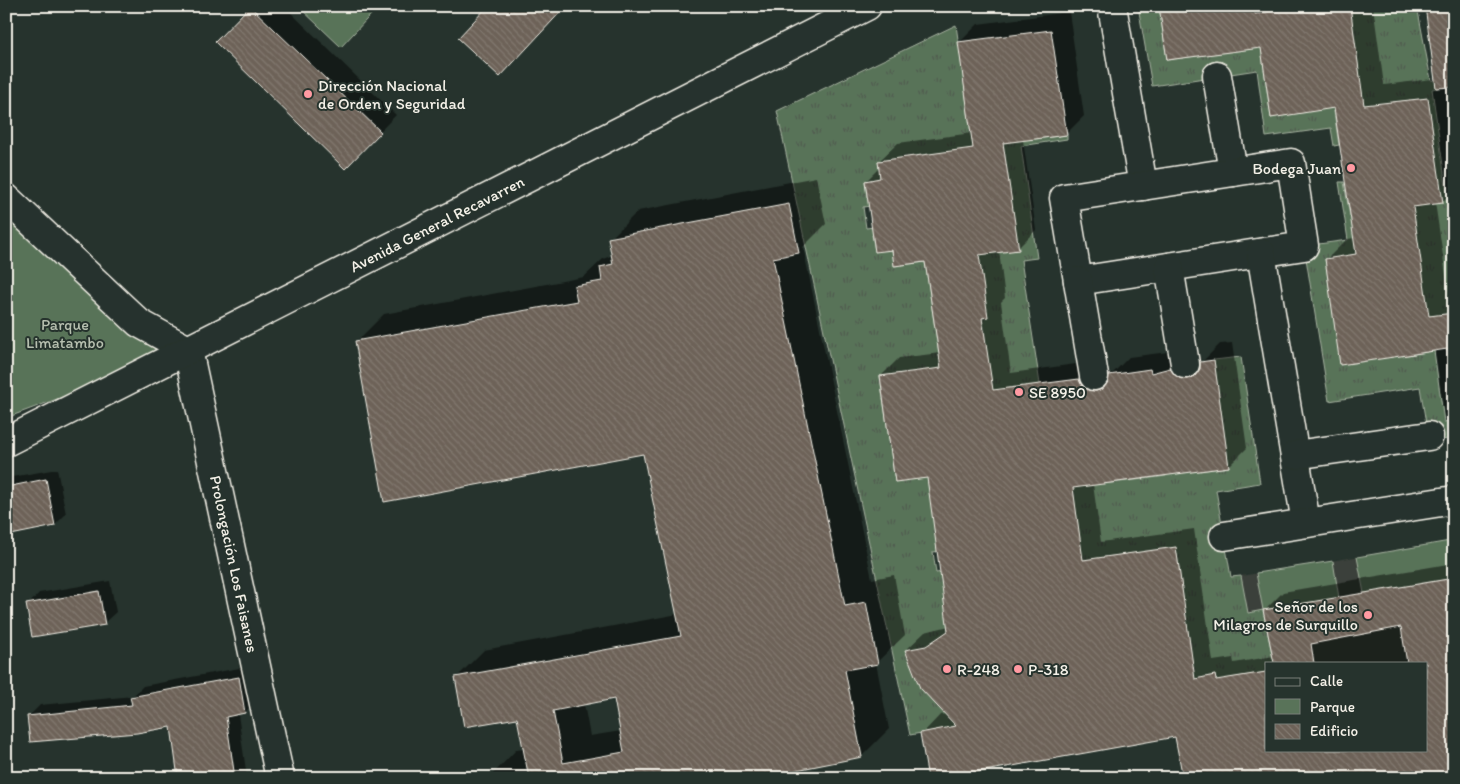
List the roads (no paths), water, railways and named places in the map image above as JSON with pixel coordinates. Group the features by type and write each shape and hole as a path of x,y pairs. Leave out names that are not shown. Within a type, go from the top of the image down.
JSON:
{"street":[{"name":"Avenida General Recavarren","path":"6,442 867,6"},
{"path":"1112,6 1143,186"},
{"path":"1217,76 1233,172"},
{"path":"1078,281 1304,246 1291,162 1064,198 1094,376"},
{"path":"6,198 139,323 188,350"},
{"path":"1260,253 1306,523"},
{"path":"1168,266 1185,364"},
{"name":"Prolongación Los Faisanes","path":"188,350 280,778"},
{"path":"1295,455 1428,436"},
{"path":"1224,536 1454,500"}],"place":[{"name":"Dirección Nacional de Orden y Seguridad","path":"308,94"},
{"name":"Bodega Juan","path":"1351,168"},
{"name":"SE 8950","path":"1019,392"},
{"name":"Señor de los Milagros de Surquillo","path":"1368,615"},
{"name":"R-248","path":"947,669"},
{"name":"P-318","path":"1018,669"}],"park label":[{"name":"Parque Limatambo","path":"65,333"}]}
